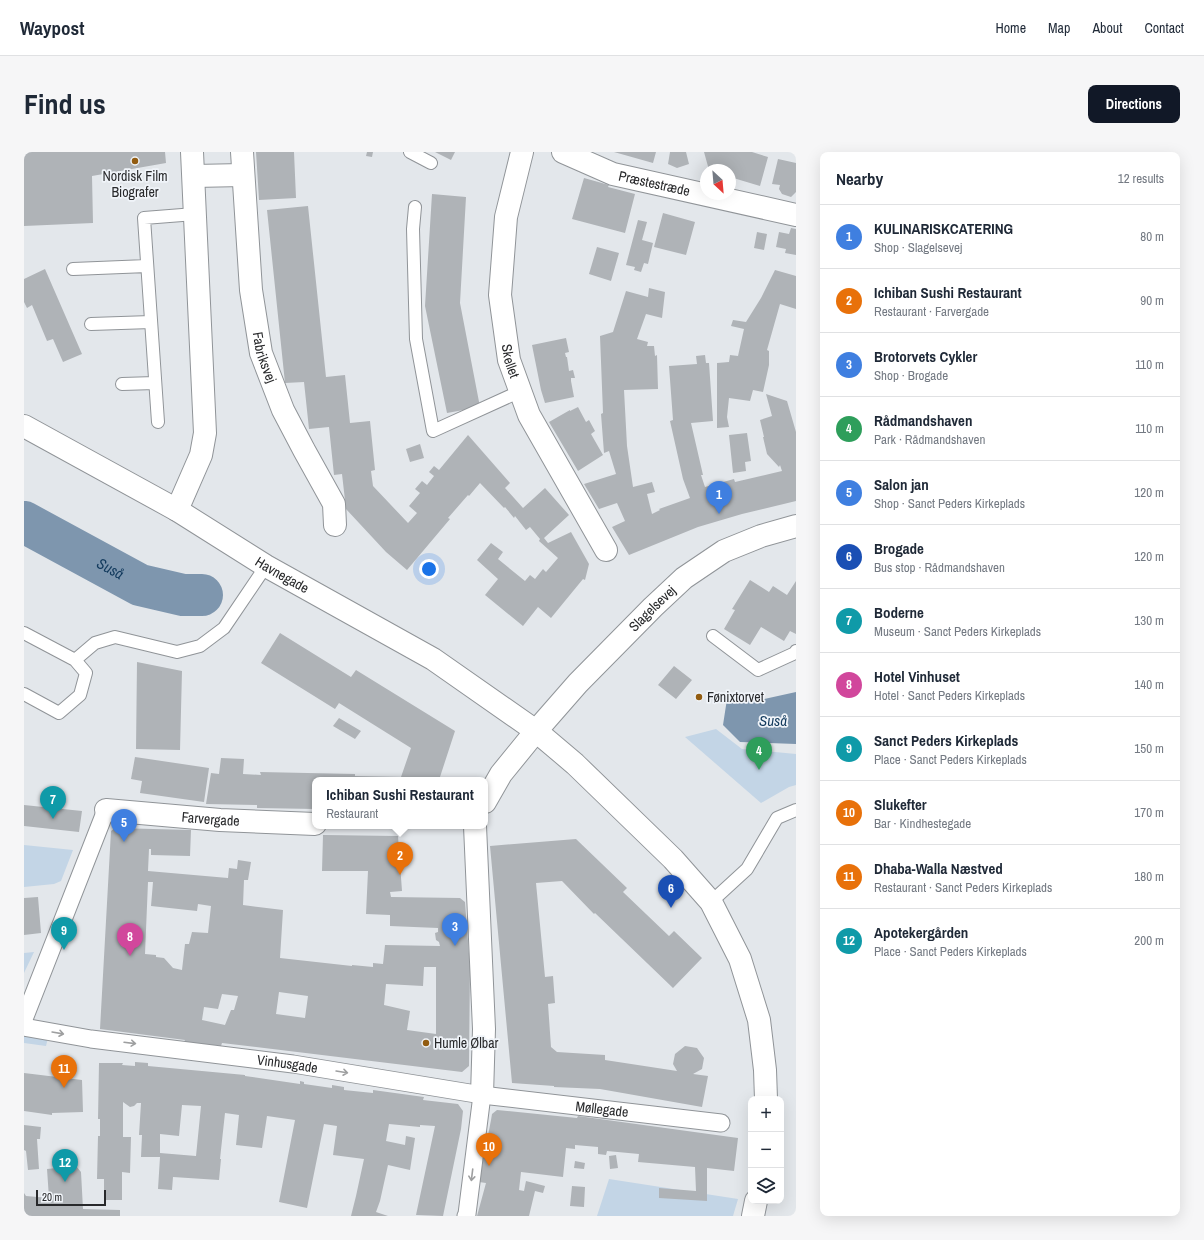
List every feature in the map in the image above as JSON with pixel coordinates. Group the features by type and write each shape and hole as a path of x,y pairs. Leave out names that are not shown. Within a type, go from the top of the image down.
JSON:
{"street":[{"path":"177,510 201,455 205,433 192,152"},
{"name":"Fabriksvej","path":"242,152 251,290 261,353 283,410 334,504 335,524"},
{"name":"Skellet","path":"522,152 506,217 500,295 509,360 529,415 606,550"},
{"name":"Præstestræde","path":"563,152 613,174 796,215"},
{"path":"194,176 243,175"},
{"name":"Havnegade","path":"24,426 177,510 266,566 434,659 536,731 575,764 673,859 711,902 740,959 758,1020 765,1070 766,1096"},
{"name":"Slagelsevej","path":"488,797 501,774 578,683 653,607 684,578 724,551 761,536 796,526"},
{"path":"24,1019 106,810"},
{"name":"Farvergade","path":"106,810 220,820 312,824"},
{"path":"466,1216 482,1095 484,1029 475,829"},
{"name":"Vinhusgade","path":"24,1027 91,1038 293,1064 482,1095"},
{"name":"Møllegade","path":"482,1095 722,1123"},
{"path":"753,1216 755,1204"}],"lane":[{"path":"410,152 432,163"},
{"path":"415,207 413,230 416,339 433,431 521,391"},
{"path":"158,422 144,218 195,214"},
{"path":"73,268 147,266"},
{"path":"91,324 151,322"},
{"path":"122,384 155,383"},
{"path":"75,660 95,643 115,637 177,652 200,646 224,628 266,566"},
{"path":"24,633 75,660 86,673 80,695 59,713 24,694"},
{"path":"713,636 758,670 795,653 796,651"},
{"path":"711,902 747,869 777,818 796,810"}],"shaded area":[{"path":"716,729 742,749 796,754 796,785 789,787 761,803 685,737"},
{"path":"24,845 73,850 61,881 54,884 24,887"},
{"path":"34,952 24,973 24,953"},
{"path":"24,1034 48,1038 46,1046 24,1043"},
{"path":"609,1179 738,1199 733,1216 597,1216"}],"water":[{"name":"Suså","path":"796,692 796,744 740,742 723,725 727,699 755,701"}],"building":[{"path":"24,152 165,152 166,163 92,176 93,223 24,226"},
{"path":"256,152 294,152 296,198 259,200"},
{"path":"367,152 373,152 372,157 366,156"},
{"path":"435,152 455,152 451,160"},
{"path":"614,152 656,152 653,163"},
{"path":"670,152 686,152 689,164 677,168 668,164"},
{"path":"704,152 752,152 768,157 760,186 736,179 736,164 707,164"},
{"path":"778,159 796,163 796,192 791,197 782,194 779,189 780,185 772,184"},
{"path":"584,178 609,185 608,187 635,194 625,233 572,219"},
{"path":"432,194 466,197 460,303 480,407 447,413 425,306"},
{"path":"308,206 326,377 345,375 350,423 370,421 375,470 371,471 373,486 408,523 417,513 409,506 420,493 415,489 422,481 427,485 434,476 429,472 434,466 439,470 468,435 510,483 505,488 523,508 545,488 569,515 544,538 548,543 571,532 589,564 585,580 583,579 551,618 538,607 523,626 485,595 498,579 477,560 491,543 503,552 498,559 525,581 530,575 535,579 543,569 546,572 558,558 539,541 540,539 530,527 526,530 515,516 514,518 505,507 504,508 480,483 448,518 450,519 407,570 386,552 346,509 342,474 334,475 329,427 309,429 304,382 285,383 267,210"},
{"path":"663,213 695,222 686,255 654,247"},
{"path":"638,220 647,222 642,240 653,243 648,264 644,263 641,272 634,270 635,267 626,265"},
{"path":"791,228 796,229 796,255 785,253 786,249 776,247 779,232 789,234"},
{"path":"757,232 767,234 764,250 754,248"},
{"path":"597,247 619,253 611,281 589,274"},
{"path":"45,269 82,354 63,362 53,339 47,341 32,305 27,308 24,302 24,279"},
{"path":"775,270 796,276 796,309 780,304 767,350 769,351 769,365 763,392 753,390 750,401 729,398 727,417 729,427 717,428 717,363 729,362 730,355 738,356 744,329 731,326 733,320 746,322 761,298"},
{"path":"649,288 665,292 662,318 646,314 637,339 648,342 647,346 654,346 655,356 657,355 658,389 624,390 627,446 633,487 652,482 655,492 647,494 652,514 660,510 659,509 690,498 683,479 670,421 673,420 669,366 697,364 696,356 705,355 706,363 709,363 713,421 691,423 703,475 701,475 705,487 734,479 735,482 782,471 780,465 779,467 767,454 763,437 760,420 772,416 766,394 787,401 796,432 796,501 742,514 698,527 629,555 612,527 625,521 617,503 599,509 584,484 616,474 609,451 604,453 601,414 603,413 600,336 613,332 626,291 648,297"},
{"path":"566,338 569,352 565,353 569,371 573,370 575,378 571,378 574,397 545,403 532,345"},
{"path":"578,407 586,422 589,420 595,431 591,434 603,455 578,471 549,422"},
{"path":"747,433 751,461 745,462 746,471 733,473 729,435"},
{"path":"420,444 424,458 410,462 406,449"},
{"path":"750,580 769,592 773,586 787,595 796,581 796,634 790,631 784,641 761,627 750,645 724,629 735,610 732,609"},
{"path":"280,633 351,677 356,670 455,731 440,777 401,777 411,748 339,703 335,709 261,663"},
{"path":"137,662 182,671 180,750 136,749"},
{"path":"674,666 692,680 676,699 658,685"},
{"path":"339,718 361,731 355,739 333,726"},
{"path":"135,757 209,768 204,802 140,793 142,781 131,779"},
{"path":"221,758 244,759 243,774 261,775 260,772 355,774 355,776 401,777 312,777 312,809 257,808 257,805 206,804 211,773 219,774"},
{"path":"24,805 82,811 79,832 24,826"},
{"path":"115,828 191,830 190,856 151,855 151,849 149,849 148,871 228,878 229,868 237,869 238,860 251,862 248,880 244,880 243,905 283,910 280,958 373,967 373,963 383,964 385,945 440,946 439,942 436,940 435,933 438,932 438,928 390,926 390,915 366,914 368,871 322,871 323,835 398,836 402,891 390,892 391,897 460,898 465,902 470,967 469,1066 462,1072 222,1043 221,1046 184,1042 185,1040 100,1029 111,831","holes":["148,882 153,882 151,906 197,911 198,904 211,906 208,933 192,932 189,944 185,944 182,970 173,968 164,958 156,957 156,955 145,954","424,967 436,967 436,1034 407,1030 410,1011 384,1005 386,984 423,986","279,992 308,996 305,1018 276,1014","222,994 238,996 234,1010 231,1010 225,1025 202,1020 204,1007 218,1009"]},
{"path":"576,839 627,888 623,892 669,936 674,931 702,958 673,988 595,913 594,914 562,881 536,883 545,977 553,976 555,1003 548,1004 551,1047 557,1052 605,1055 605,1060 677,1071 673,1064 675,1054 685,1046 697,1048 704,1058 702,1069 693,1074 708,1076 702,1107 600,1089 512,1083 490,846"},
{"path":"38,897 41,933 24,935 24,898"},
{"path":"135,1062 148,1063 148,1066 245,1075 300,1084 300,1081 304,1082 304,1084 332,1088 332,1085 344,1087 344,1090 373,1093 373,1090 424,1097 423,1100 458,1104 463,1111 461,1129 443,1216 416,1215 435,1126 420,1125 420,1127 389,1124 386,1141 405,1145 406,1136 415,1138 410,1170 388,1165 376,1212 388,1216 351,1216 364,1159 333,1155 337,1126 324,1124 307,1208 279,1202 295,1120 267,1116 262,1148 236,1145 239,1115 225,1113 219,1180 173,1177 172,1190 158,1189 160,1157 141,1157 142,1135 139,1135 141,1103 137,1103 130,1107 123,1102 123,1137 131,1137 130,1173 122,1172 122,1200 104,1200 104,1179 97,1179 98,1136 100,1136 100,1119 98,1119 99,1063 123,1063 122,1065 135,1066","holes":["182,1105 201,1106 196,1156 160,1153 160,1134 179,1136"]},
{"path":"24,1073 82,1080 83,1112 52,1113 52,1115 24,1111"},
{"path":"497,1110 577,1118 578,1116 738,1138 734,1171 707,1168 707,1201 659,1198 659,1188 696,1191 695,1167 638,1162 639,1154 607,1151 606,1155 598,1154 598,1147 575,1145 575,1149 566,1148 563,1177 521,1172 519,1190 524,1191 526,1181 545,1186 543,1193 535,1191 529,1216 477,1216 486,1183 479,1182 492,1114"},
{"path":"24,1125 41,1127 40,1139 37,1139 39,1169 28,1170 26,1151 24,1150"},
{"path":"616,1155 618,1168 610,1169 609,1156"},
{"path":"575,1161 585,1163 584,1169 574,1168"},
{"path":"76,1166 81,1172 83,1209 120,1210 120,1216 24,1216 24,1193 26,1196 49,1198 47,1169"},
{"path":"572,1186 585,1187 584,1207 570,1206"}],"waterway":[{"name":"Suså","path":"24,522 140,585 183,595 202,595"}],"place":[{"name":"Nordisk Film Biografer","path":"135,161"},
{"name":"KULINARISKCATERING","path":"719,514"},
{"name":"Fønixtorvet","path":"699,697"},
{"name":"Rådmandshaven","path":"759,770"},
{"name":"Boderne","path":"53,819"},
{"name":"Salon jan","path":"124,842"},
{"name":"Ichiban Sushi Restaurant","path":"400,875"},
{"name":"Brogade","path":"671,908"},
{"name":"Brotorvets Cykler","path":"455,946"},
{"name":"Sanct Peders Kirkeplads","path":"64,950"},
{"name":"Hotel Vinhuset","path":"130,956"},
{"name":"Humle Ølbar","path":"426,1043"},
{"name":"Dhaba-Walla Næstved","path":"64,1088"},
{"name":"Slukefter","path":"489,1166"},
{"name":"Apotekergården","path":"65,1182"}]}
